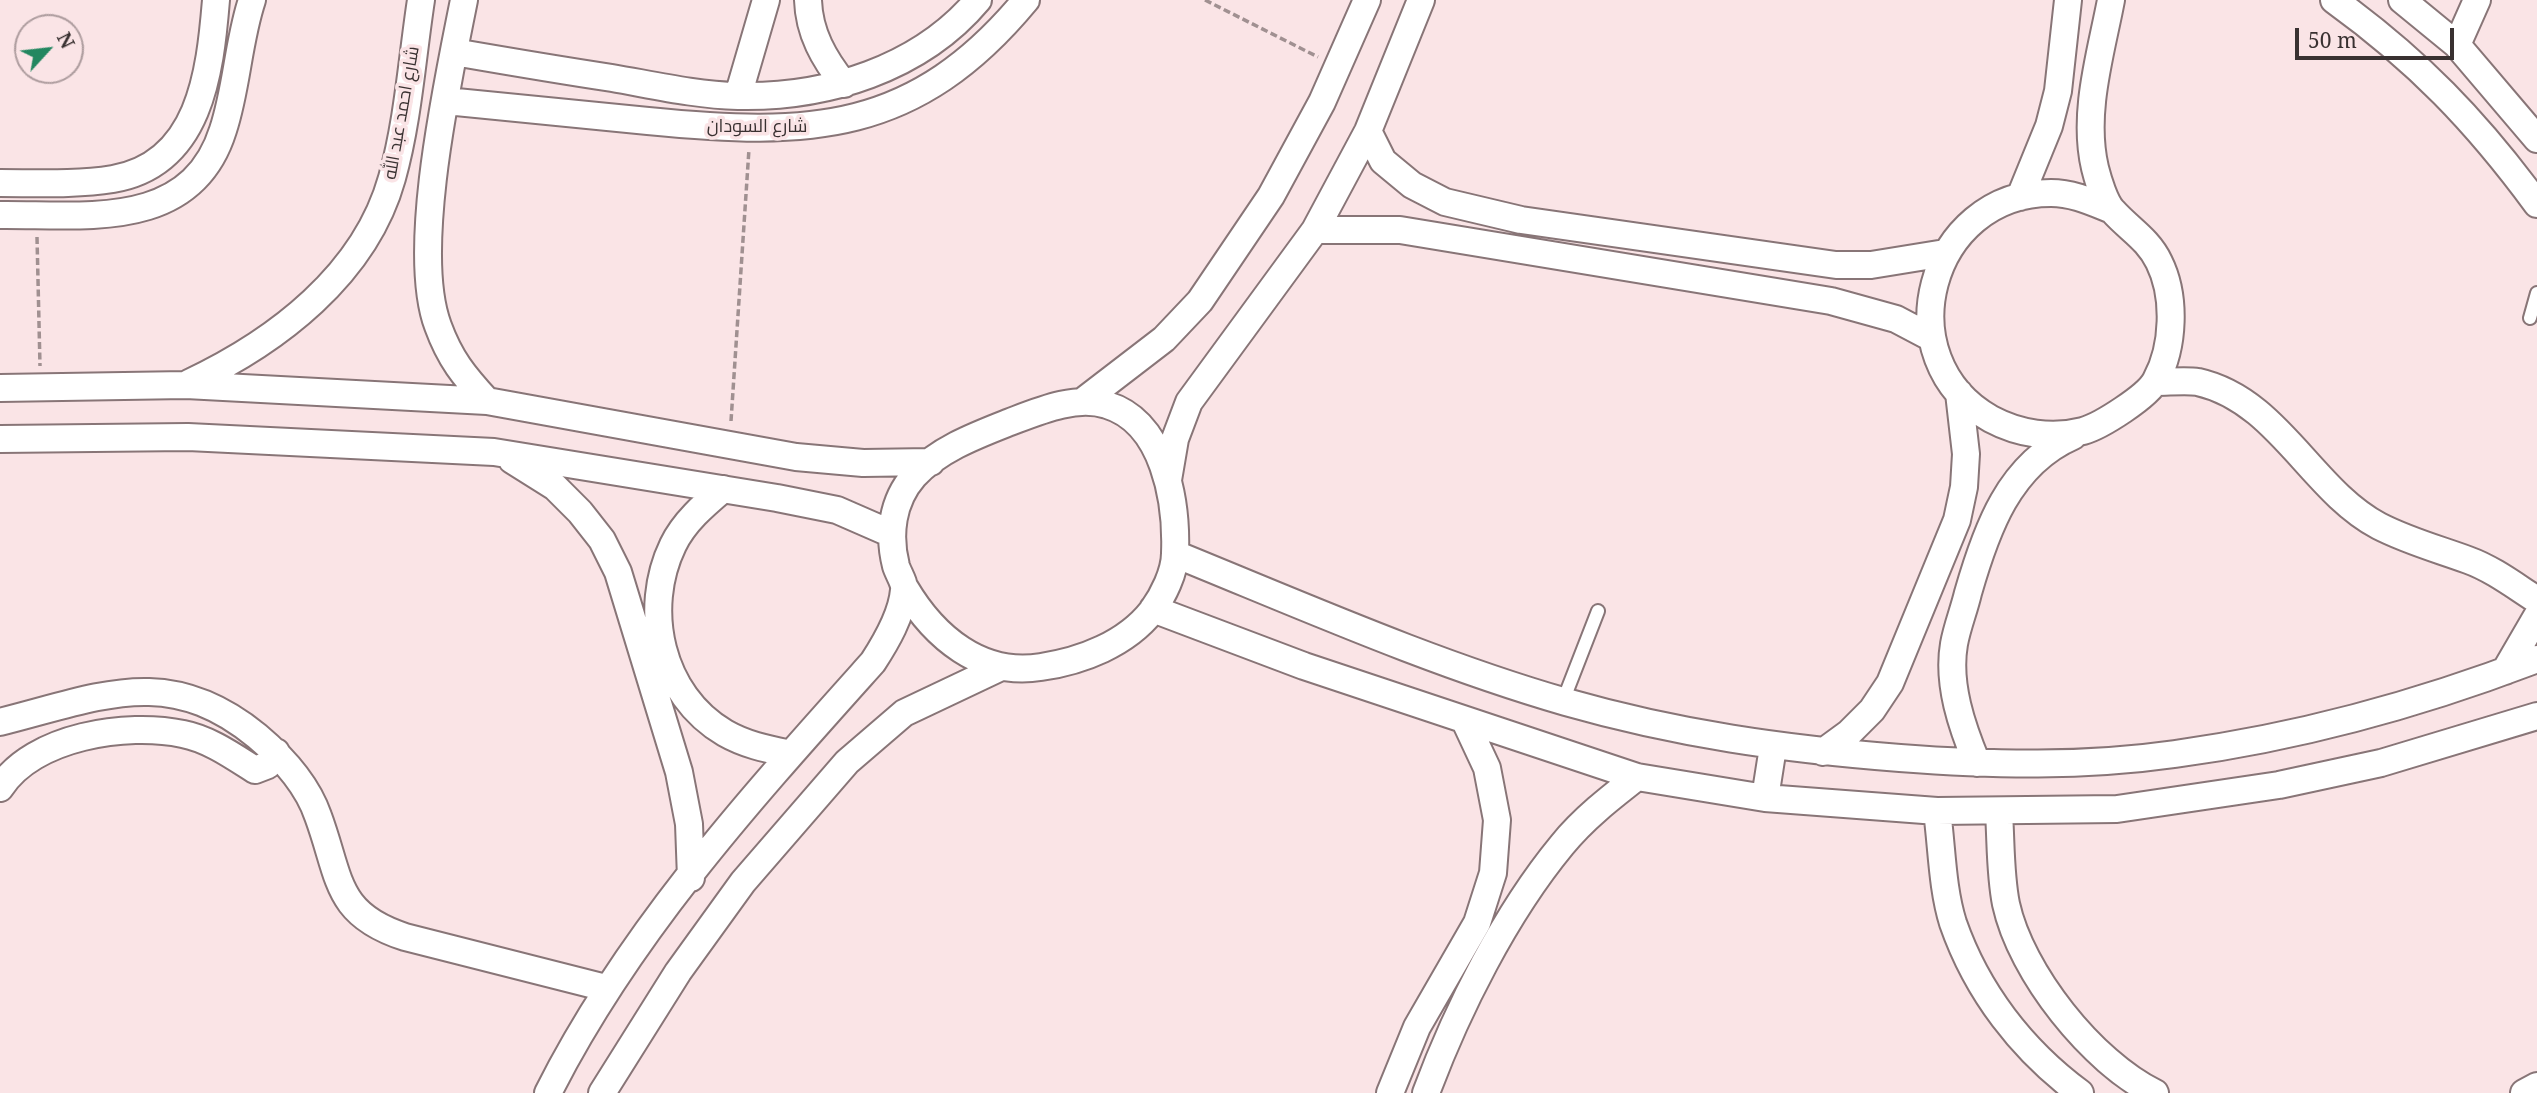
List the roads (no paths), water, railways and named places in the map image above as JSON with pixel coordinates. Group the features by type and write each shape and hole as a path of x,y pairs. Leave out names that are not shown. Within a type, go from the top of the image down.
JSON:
{"street":[{"path":"0,183 114,179 136,173 158,162 190,128 209,59 216,0"},
{"path":"0,215 121,214 140,211 164,201 200,172 223,131 252,0"},
{"name":"شارع احمد عبد الله","path":"186,385 244,355 277,334 316,299 350,259 378,215 400,144 421,0"},
{"path":"464,0 446,102 429,228 428,277 437,324 457,369 487,401"},
{"path":"738,96 766,0"},
{"path":"808,0 815,38 827,63 844,84"},
{"name":"شارع السودان","path":"454,52 738,96 790,93 844,84 890,67 932,43 978,0"},
{"name":"شارع السودان","path":"446,102 751,130 819,127 869,115 915,96 958,69 996,36 1026,0"},
{"path":"1082,402 1164,339 1200,301 1271,196 1339,67 1367,0"},
{"path":"1167,485 1175,439 1189,402 1315,230 1368,131 1421,0"},
{"path":"2020,197 2049,127 2058,90 2068,0"},
{"path":"2111,0 2094,89 2091,128 2095,168 2112,210"},
{"path":"2334,0 2381,34 2434,80 2496,149 2537,204"},
{"path":"2402,0 2457,46 2537,139"},
{"path":"2457,46 2477,0"},
{"path":"1368,131 1383,161 1412,185 1445,202 1521,220 1836,265 1871,265 1945,253"},
{"path":"1977,764 1958,706 1954,645 1976,568 2004,498 2025,470 2050,446 2115,417 2156,382 2170,333 2170,297 2159,262 2139,233 2112,210 2072,196 2051,193 2020,197 1990,208 1973,221 1945,253 1932,290 1929,309 1932,338 1942,367 1958,393 1979,412 2003,425 2030,433 2057,435 2085,430"},
{"path":"1315,230 1400,230 1831,301 1896,319 1932,338"},
{"path":"2156,382 2198,382 2231,395 2276,428 2336,494 2377,525 2430,549 2470,561 2537,600"},
{"path":"0,387 186,385 487,401 796,457 863,463 931,462"},
{"path":"1823,752 1849,733 1872,710 1890,683 1957,520 1964,487 1966,454 1958,393"},
{"path":"603,1093 636,1035 743,882 847,762 904,713 999,668 1054,665 1097,652 1125,635 1153,609 1166,585 1175,554 1167,485 1157,451 1146,430 1128,414 1106,404 1082,402 1029,415 951,448 914,476 902,494 894,513 892,534 893,553 905,588 934,629 954,645 999,668"},
{"path":"0,439 188,437 494,452 837,510 892,534"},
{"path":"494,452 526,467 572,503 602,540 618,572 679,772 689,824 691,878"},
{"path":"723,489 695,514 674,543 661,576 657,612 662,647 675,680 705,717 723,732 756,747 791,754"},
{"path":"1175,554 1472,670 1563,701 1657,726 1773,747 1823,752 1977,764 2108,761 2174,755 2332,725 2456,690 2505,671 2536,663"},
{"path":"548,1093 606,988 791,754 873,662 886,641 905,588"},
{"path":"1153,609 1304,666 1637,777 1765,798 1999,813 2117,808 2279,785 2381,764 2537,716"},
{"path":"2505,671 2537,616"},
{"path":"0,722 131,691 174,693 210,704 276,752 302,784 317,813 342,890 358,914 378,928 405,937 606,988"},
{"path":"1390,1093 1417,1027 1477,923 1493,873 1497,820 1490,781 1487,768 1465,720"},
{"path":"0,788 22,763 48,748 97,734 149,729 186,734 220,748 255,770 268,765 276,752"},
{"path":"1765,798 1773,747"},
{"path":"2174,755 2176,800"},
{"path":"1426,1093 1442,1048 1472,987 1532,884 1563,844 1598,808 1637,777"},
{"path":"1937,811 1953,922 1977,978 2010,1028 2046,1068 2080,1093"},
{"path":"1999,813 2007,906 2024,954 2050,997 2082,1037 2155,1093"},
{"path":"2524,1093 2537,1086"}],"lane":[{"path":"2530,318 2537,293"},
{"path":"1563,701 1598,611"}]}
